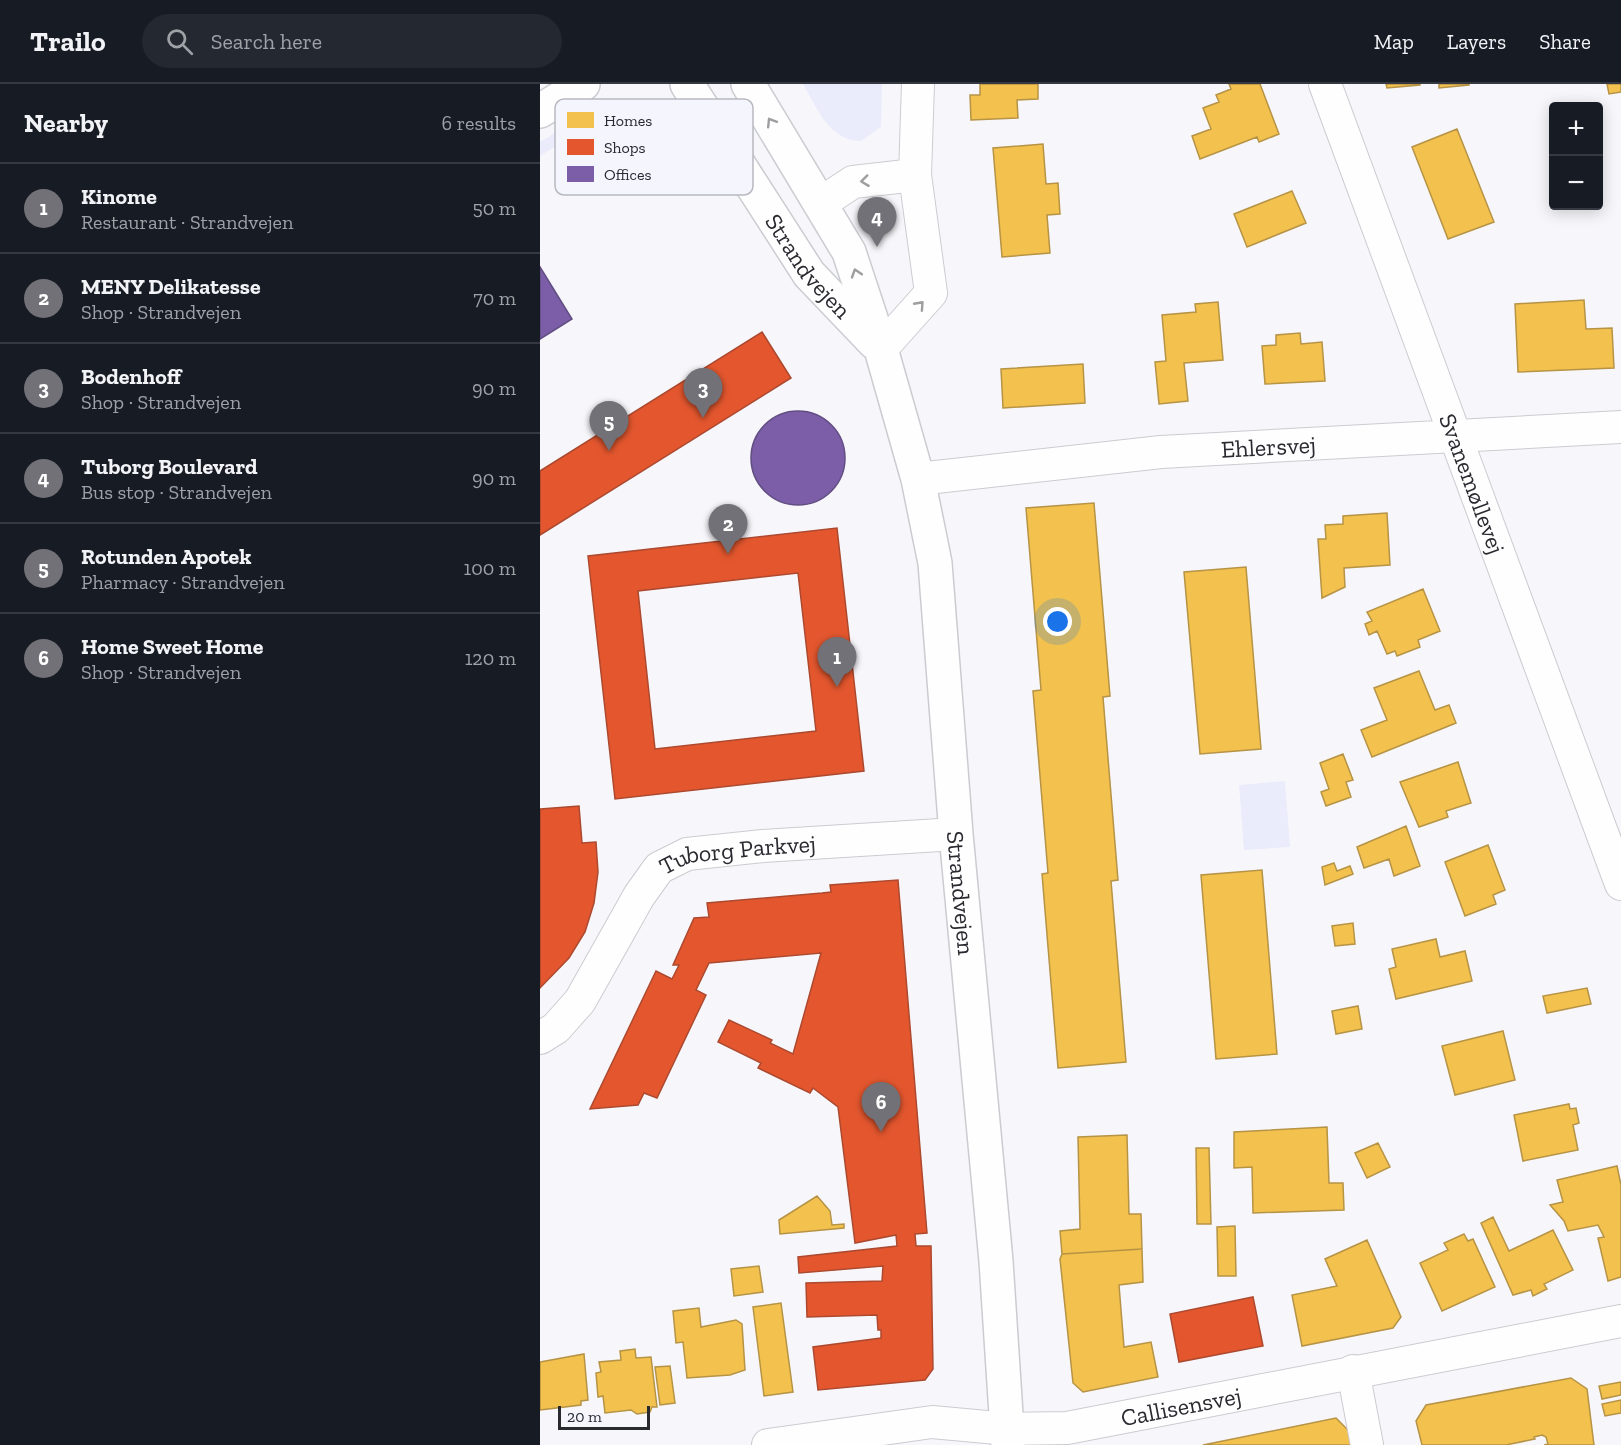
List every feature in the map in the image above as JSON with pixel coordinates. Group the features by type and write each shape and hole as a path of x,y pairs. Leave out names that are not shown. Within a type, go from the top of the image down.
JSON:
{"main road":[{"path":"559,99 583,84"},
{"name":"Strandvejen","path":"687,84 697,99"},
{"name":"Strandvejen","path":"748,84 849,252 881,349 918,479 935,564 956,834 996,1261 1008,1437"},
{"path":"540,111 555,102"},
{"name":"Strandvejen","path":"753,186 809,273 881,349"}],"street":[{"path":"881,349 931,293 915,175 918,84"},
{"name":"Svanemøllevej","path":"1324,84 1620,876"},
{"path":"821,203 853,182 915,175"},
{"name":"Ehlersvej","path":"918,479 1161,452 1621,427"},
{"name":"Tuborg Parkvej","path":"540,1038 556,1028 579,1001 639,896 659,868 687,854 763,846 956,834"},
{"name":"Callisensvej","path":"768,1445 932,1422 1008,1437 1067,1428 1621,1321"},
{"path":"1353,1371 1367,1445"}],"shaded area":[{"path":"803,84 882,84 881,127 861,141 850,140 840,135 825,122"},
{"path":"555,133 555,147 540,156 540,142"},
{"path":"1285,781 1290,847 1244,850 1239,785"}],"building: Homes":[{"path":"980,84 1038,84 1038,99 1017,100 1018,118 971,120 970,95 980,95"},
{"path":"1229,84 1260,84 1279,134 1259,142 1257,137 1200,159 1192,136 1211,129 1203,108 1219,102 1216,95 1231,89"},
{"path":"1386,84 1420,84 1420,85 1387,88"},
{"path":"1439,84 1469,84 1469,85 1439,88"},
{"path":"1607,84 1621,84 1621,92 1609,94"},
{"path":"1457,129 1494,222 1448,239 1412,147"},
{"path":"1043,144 1046,184 1058,183 1060,214 1047,215 1050,253 1002,257 993,148"},
{"path":"1292,191 1306,223 1247,247 1234,214"},
{"path":"1584,300 1586,329 1612,328 1614,368 1518,372 1515,304"},
{"path":"1218,302 1223,360 1184,363 1188,401 1159,404 1155,362 1166,361 1162,315 1196,312 1195,304"},
{"path":"1300,333 1301,344 1322,342 1325,381 1265,384 1262,346 1276,345 1276,335"},
{"path":"1083,364 1085,403 1003,408 1001,369"},
{"path":"1094,503 1110,696 1103,697 1118,880 1111,881 1126,1062 1058,1068 1042,874 1048,873 1033,691 1041,690 1026,508"},
{"path":"1387,513 1390,565 1344,568 1345,587 1322,598 1318,539 1326,539 1325,525 1343,524 1343,516"},
{"path":"1246,567 1261,749 1200,754 1184,572"},
{"path":"1423,589 1440,631 1418,640 1420,647 1397,656 1395,651 1387,654 1377,631 1369,635 1365,624 1372,621 1367,612"},
{"path":"1419,671 1435,710 1449,705 1456,723 1372,757 1361,730 1387,720 1374,688"},
{"path":"1343,754 1353,780 1346,782 1351,797 1326,806 1321,792 1329,789 1320,763"},
{"path":"1458,762 1471,803 1446,811 1448,817 1419,827 1400,782"},
{"path":"1406,826 1420,866 1394,876 1389,859 1364,868 1357,847"},
{"path":"1488,845 1505,890 1493,895 1496,904 1465,916 1445,862"},
{"path":"1334,863 1337,871 1350,866 1353,874 1325,885 1322,867"},
{"path":"1262,870 1277,1054 1216,1059 1201,875"},
{"path":"1353,923 1355,944 1335,946 1332,926"},
{"path":"1436,939 1440,957 1465,951 1472,981 1396,999 1389,969 1396,967 1392,949"},
{"path":"1587,988 1591,1004 1547,1013 1543,996"},
{"path":"1358,1006 1362,1029 1336,1034 1332,1011"},
{"path":"1503,1031 1515,1080 1455,1095 1442,1046"},
{"path":"1569,1104 1570,1109 1576,1108 1579,1123 1573,1125 1578,1150 1523,1161 1514,1115"},
{"path":"1327,1127 1329,1183 1343,1183 1344,1210 1253,1213 1252,1167 1234,1168 1234,1132"},
{"path":"1127,1135 1129,1214 1141,1214 1142,1249 1062,1254 1060,1231 1080,1229 1078,1137"},
{"path":"1378,1143 1390,1167 1367,1178 1355,1153"},
{"path":"1196,1148 1209,1148 1211,1224 1197,1224"},
{"path":"1617,1166 1621,1185 1621,1277 1608,1281 1598,1238 1604,1237 1598,1225 1568,1231 1564,1221 1550,1205 1563,1202 1557,1180"},
{"path":"817,1196 830,1211 832,1225 844,1224 844,1228 780,1234 779,1220"},
{"path":"1493,1217 1509,1251 1553,1230 1573,1270 1544,1284 1547,1289 1533,1296 1531,1290 1513,1295 1481,1223"},
{"path":"1235,1226 1236,1276 1218,1276 1217,1227"},
{"path":"1464,1234 1468,1241 1473,1239 1495,1287 1442,1311 1420,1263 1448,1250 1444,1243"},
{"path":"1367,1240 1401,1317 1393,1328 1302,1346 1292,1295 1337,1286 1325,1259"},
{"path":"1142,1249 1143,1282 1119,1285 1124,1347 1151,1342 1158,1377 1083,1392 1073,1383 1060,1259 1062,1254"},
{"path":"759,1266 763,1292 734,1296 731,1269"},
{"path":"781,1303 793,1392 764,1396 753,1307"},
{"path":"699,1308 701,1327 736,1320 742,1324 745,1370 730,1375 687,1378 683,1342 676,1343 673,1311"},
{"path":"635,1349 636,1358 651,1357 657,1407 652,1407 650,1412 637,1414 631,1410 605,1413 603,1396 598,1397 596,1373 601,1372 599,1362 621,1360 620,1351"},
{"path":"584,1354 588,1400 581,1401 581,1405 540,1410 540,1362"},
{"path":"670,1366 675,1403 660,1405 655,1367"},
{"path":"1571,1378 1587,1389 1594,1445 1544,1445 1548,1444 1546,1437 1542,1435 1534,1437 1535,1439 1506,1445 1422,1445 1416,1421 1426,1405"},
{"path":"1621,1382 1621,1395 1602,1399 1599,1386"},
{"path":"1621,1400 1621,1413 1605,1416 1602,1404"},
{"path":"1336,1418 1349,1431 1352,1445 1203,1445"}],"building: Shops":[{"path":"762,332 791,378 540,535 540,471"},
{"path":"837,528 864,771 615,799 588,556","holes":["798,573 816,731 655,749 638,591"]},
{"path":"579,806 582,843 596,842 598,872 594,903 585,932 569,958 540,988 540,809"},
{"path":"898,880 927,1233 915,1234 916,1246 931,1246 933,1369 925,1380 818,1390 813,1347 881,1338 881,1330 878,1330 877,1315 807,1317 806,1283 882,1281 883,1266 799,1273 798,1257 897,1246 896,1235 855,1243 838,1107 813,1088 810,1093 758,1068 761,1063 718,1042 729,1020 772,1040 770,1043 793,1054 821,953 709,963 696,990 706,995 657,1098 644,1093 638,1105 590,1109 656,971 672,979 679,965 673,965 694,918 709,917 707,903 831,892 830,885"},
{"path":"1253,1297 1263,1346 1179,1362 1170,1314"}],"building: Offices":[{"path":"540,267 572,319 540,339"},
{"path":"798,411 816,415 831,425 841,440 845,458 841,476 831,491 816,501 798,505 780,501 765,491 755,476 751,458 755,440 765,425 780,415"}],"place":[{"name":"Tuborg Boulevard","path":"877,247"},
{"name":"Bodenhoff","path":"703,418"},
{"name":"Rotunden Apotek","path":"609,451"},
{"name":"MENY Delikatesse","path":"728,554"},
{"name":"Kinome","path":"837,687"},
{"name":"Home Sweet Home","path":"881,1132"}]}
